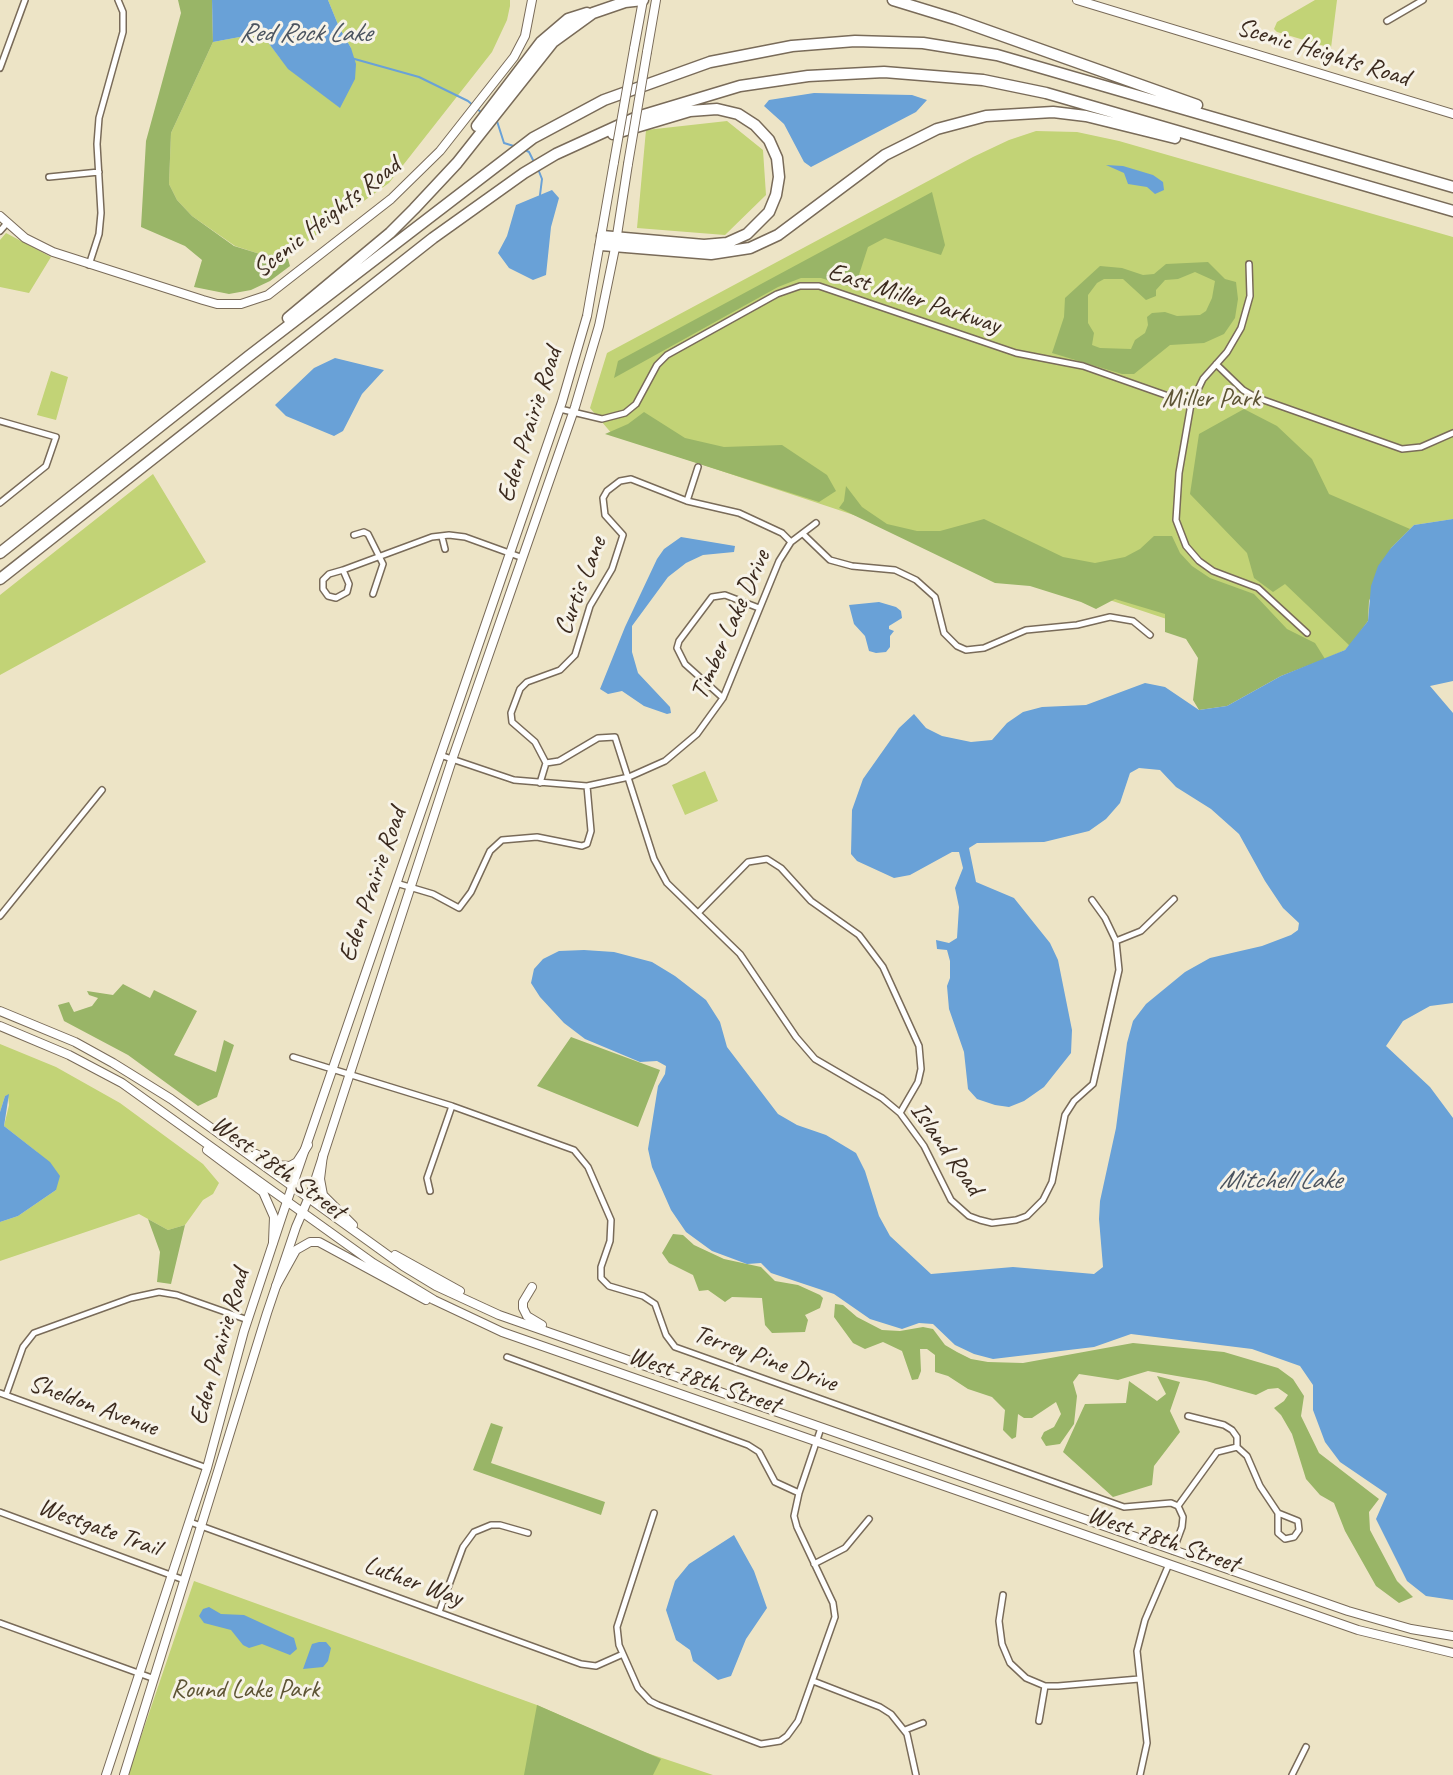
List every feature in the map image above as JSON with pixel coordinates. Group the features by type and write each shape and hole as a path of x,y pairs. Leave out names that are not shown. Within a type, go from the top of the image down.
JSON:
{"highway":[{"path":"249,356 299,308 390,233 442,179 553,42 593,13 643,0"},
{"path":"892,0 955,18 1316,147"},
{"path":"0,554 249,356 533,138 604,100 657,79 710,62 792,46 855,41 923,43 997,55 1453,187"},
{"path":"0,579 433,238 524,173 556,154 637,117 740,86 808,76 885,72 983,81 1046,93 1453,211"},
{"path":"556,154 646,123 690,111 717,109 738,114 755,125 769,140 777,158 776,195 769,212 747,234 728,243 704,245 616,243"},
{"path":"602,241 711,254 750,248 778,235 885,155 937,129 986,116 1027,112 1086,116 1268,163 1312,170"}],"main road":[{"name":"Scenic Heights Road","path":"0,216 41,247 89,265 217,304 241,304 268,295 391,199 440,151 514,57 525,36 532,0"},
{"name":"Eden Prairie Road","path":"106,1775 207,1468 248,1320 273,1242 560,409 587,316 643,0"},
{"name":"Eden Prairie Road","path":"124,1775 152,1678 202,1526 276,1286 323,1155 409,886 573,413 599,326 616,243 656,0"},
{"name":"Scenic Heights Road","path":"1077,0 1453,114"},
{"path":"1107,10 1110,0"},
{"name":"West 78th Street","path":"0,1011 75,1041 171,1099 403,1266 436,1286 499,1315 1348,1611 1411,1629 1453,1636"},
{"name":"West 78th Street","path":"0,1026 69,1055 122,1083 372,1263 468,1317 502,1332 1358,1630 1453,1653"},
{"path":"157,1106 196,1142 263,1192 274,1217 273,1242"},
{"path":"220,1135 281,1167 297,1162 308,1145"},
{"path":"323,1155 321,1187 323,1195 336,1211 393,1253 499,1315"},
{"path":"276,1286 296,1250 309,1242 319,1242 416,1296 468,1317"},
{"path":"532,1287 523,1302 524,1312 531,1320 613,1350 639,1365"}],"street":[{"path":"0,68 25,0"},
{"path":"89,265 101,224 99,118 122,40 124,21 118,0"},
{"path":"1387,21 1424,0"},
{"path":"121,7 129,3"},
{"path":"50,177 99,172"},
{"path":"0,231 7,223"},
{"path":"1249,264 1251,287 1246,316 1235,339 1203,379 1191,404 1175,508 1181,537 1191,554 1205,566 1258,588 1307,633"},
{"name":"East Miller Parkway","path":"560,409 602,420 625,413 636,404 657,364 667,355 777,294 800,286 819,286 1016,353 1083,366 1191,404"},
{"path":"1216,364 1243,390 1255,397 1402,449 1421,447 1453,433"},
{"path":"0,421 56,437 46,466 0,503"},
{"path":"687,501 698,467"},
{"name":"Curtis Lane","path":"546,763 535,742 512,722 511,713 520,689 527,682 560,670 575,655 590,606 612,569 623,535 605,515 605,494 620,482 632,479 687,501 740,513 782,533 791,542"},
{"name":"Timber Lake Drive","path":"440,755 514,780 540,783 586,786 646,771 681,749 697,734 723,698 779,561 791,542 816,523"},
{"path":"354,535 364,532 368,534 383,564 373,594"},
{"path":"803,534 830,560 841,564 895,570 916,579 935,597 944,633 957,646 966,650 984,648 1026,630 1077,626 1110,617 1133,621 1150,635"},
{"path":"343,570 349,584 347,592 340,597 328,596 323,589 323,580 329,574 432,537 449,535 465,537 523,558"},
{"path":"442,537 446,549"},
{"path":"723,698 684,664 678,648 679,642 708,602 718,594 759,608"},
{"name":"Island Road","path":"546,763 559,761 598,738 612,735 617,740 660,871 672,888 740,954 796,1037 815,1059 882,1098 900,1113 924,1146 951,1200 969,1216 992,1223 1027,1216 1036,1209 1052,1182 1065,1115 1074,1101 1093,1084 1119,970 1116,941 1105,918 1092,900"},
{"path":"540,783 546,763"},
{"path":"396,883 433,894 459,908 471,892 490,850 502,840 537,837 582,846 587,844 591,831 586,786"},
{"path":"0,916 102,790"},
{"path":"698,913 748,862 767,860 781,868 811,901 859,935 883,967 919,1046 921,1069 918,1082 900,1113"},
{"path":"1116,941 1141,931 1174,899"},
{"name":"Terrey Pine Drive","path":"293,1057 452,1106 564,1144 582,1157 611,1220 610,1241 599,1278 609,1286 643,1296 655,1304 669,1342 682,1351 1124,1507 1136,1508 1165,1502 1178,1506"},
{"path":"430,1191 427,1178 452,1106"},
{"path":"3,1394 23,1347 34,1333 130,1298 159,1292 177,1295 248,1320"},
{"path":"507,1357 748,1445 759,1452 775,1482 799,1493"},
{"name":"Sheldon Avenue","path":"3,1394 207,1468"},
{"path":"1188,1416 1232,1430 1237,1437 1237,1447 1247,1456 1260,1486 1278,1513 1278,1533 1285,1539 1294,1537 1299,1530 1298,1521 1278,1513"},
{"path":"654,1513 619,1618 617,1636 638,1688 650,1701 761,1744 780,1741 794,1729 835,1617 833,1603 794,1516 820,1428"},
{"path":"1173,1551 1182,1527 1183,1517 1178,1506 1217,1452 1237,1447"},
{"name":"Westgate Trail","path":"0,1512 184,1580"},
{"path":"814,1564 845,1548 869,1519"},
{"name":"Luther Way","path":"190,1522 588,1666 623,1654"},
{"path":"439,1612 463,1547 474,1532 491,1525 500,1525 528,1533"},
{"path":"1140,1775 1147,1743 1137,1651 1169,1564"},
{"path":"1003,1595 999,1621 1005,1654 1017,1672 1045,1686 1139,1679"},
{"path":"0,1623 152,1678"},
{"path":"813,1681 880,1707 891,1714 905,1730 911,1746 916,1775"},
{"path":"1039,1720 1045,1686"},
{"path":"905,1730 923,1723"},
{"path":"1292,1775 1306,1748"}],"green space":[{"path":"178,0 212,0 213,42 171,133 169,184 177,200 192,216 234,246 260,254 287,256 290,266 270,281 251,290 229,294 194,287 202,260 185,246 141,227 146,141 181,13"},
{"path":"328,0 510,0 510,6 507,20 492,52 389,183 287,256 260,254 235,246 192,216 177,200 169,184 171,133 213,42 261,33 280,58 351,48"},
{"path":"1315,0 1337,0 1331,48 1277,32 1274,29 1277,22"},
{"path":"727,121 763,150 766,195 725,235 637,228 646,130"},
{"name":"Miller Park","path":"1036,131 1077,132 1119,141 1453,237 1453,519 1414,525 1391,548 1378,566 1360,633 1345,650 1325,659 1287,659 613,435 590,408 607,353 973,157 1009,140"},
{"path":"932,192 945,245 941,255 885,238 868,247 856,284 846,286 821,278 801,278 778,287 614,378 618,361"},
{"path":"6,233 51,257 29,293 0,287 0,240"},
{"path":"1208,262 1225,279 1236,282 1238,299 1235,318 1224,334 1204,343 1170,345 1134,374 1122,374 1052,353 1064,317 1065,298 1100,266 1122,268 1143,275 1154,274 1166,264","holes":["1195,272 1215,281 1212,298 1206,311 1200,315 1177,316 1165,312 1152,313 1147,317 1148,325 1145,333 1135,340 1131,349 1100,348 1092,345 1094,333 1088,323 1088,295 1097,283 1104,279 1123,279 1146,300 1156,296 1156,290 1165,280 1178,279"]},
{"path":"51,371 68,377 56,420 37,415"},
{"path":"1244,409 1277,426 1312,459 1329,494 1410,529 1391,548 1369,601 1368,621 1350,646 1285,584 1273,592 1254,578 1247,553 1190,494 1199,434"},
{"path":"644,412 685,438 724,447 782,445 827,475 836,491 819,502 605,434 628,424"},
{"path":"153,474 206,562 0,675 0,595"},
{"path":"846,486 862,507 887,524 917,531 940,531 984,519 1063,557 1095,563 1125,557 1140,549 1154,536 1172,536 1180,553 1192,566 1210,578 1254,594 1287,629 1315,643 1325,659 1281,676 1227,706 1199,710 1193,700 1198,658 1186,639 1165,632 1165,614 1115,599 1096,609 1030,586 995,583 839,508 844,501"},
{"path":"705,771 718,801 685,815 672,785"},
{"path":"123,984 150,998 154,990 197,1011 174,1055 216,1072 224,1040 234,1045 217,1097 198,1106 128,1055 64,1021 58,1005 69,1002 74,1012 92,1006 98,998 89,995 87,991 113,995"},
{"path":"571,1037 660,1070 638,1127 537,1086"},
{"path":"0,1044 56,1067 120,1103 203,1164 219,1183 213,1194 203,1200 185,1225 168,1230 139,1214 0,1261 0,1222 18,1216 56,1190 37,1152 4,1126 9,1105 8,1095 5,1096 0,1112"},
{"path":"148,1219 168,1230 185,1225 171,1284 157,1282 160,1252"},
{"path":"673,1234 683,1235 694,1245 724,1259 761,1267 775,1281 798,1285 820,1295 823,1298 820,1308 805,1315 808,1320 805,1332 772,1333 765,1325 762,1298 732,1297 725,1302 708,1290 699,1291 693,1275 669,1263 662,1253"},
{"path":"835,1304 843,1305 857,1317 882,1330 900,1331 923,1327 933,1329 945,1345 971,1359 988,1362 1023,1363 1133,1343 1224,1352 1278,1368 1293,1379 1304,1396 1301,1416 1319,1453 1379,1499 1369,1512 1370,1530 1397,1581 1413,1597 1399,1603 1376,1586 1345,1531 1334,1503 1320,1495 1306,1479 1292,1434 1274,1408 1288,1395 1278,1388 1268,1389 1256,1395 1206,1381 1148,1371 1118,1380 1079,1374 1073,1382 1077,1396 1074,1424 1060,1444 1046,1446 1041,1438 1044,1432 1054,1427 1061,1414 1056,1402 1032,1418 1024,1418 1018,1414 1016,1437 1012,1439 1003,1430 1005,1410 992,1397 968,1389 948,1376 935,1372 935,1355 927,1349 920,1349 921,1371 918,1379 912,1380 902,1351 883,1342 865,1349 853,1343 834,1317"},
{"path":"1157,1376 1180,1382 1170,1411 1180,1432 1154,1466 1152,1485 1113,1497 1063,1452 1085,1404 1126,1403 1129,1381 1157,1401 1166,1394"},
{"path":"491,1423 503,1427 491,1463 605,1502 601,1515 473,1470"},
{"name":"Round Lake Park","path":"194,1581 537,1705 638,1750 713,1775 128,1775"},
{"path":"537,1705 661,1759 653,1775 524,1775"}],"water":[{"name":"Red Rock Lake","path":"212,0 328,0 351,48 356,64 355,79 340,108 288,69 261,33 213,42"},
{"path":"814,93 912,95 927,100 916,112 811,167 804,162 784,124 764,106 769,100"},
{"path":"1106,165 1123,166 1153,175 1163,182 1164,190 1155,194 1147,187 1128,184 1124,173"},
{"path":"552,190 559,198 551,227 546,275 533,280 509,268 498,253 507,236 516,205"},
{"path":"335,358 384,370 362,394 343,431 334,436 286,416 275,405 314,368"},
{"name":"Mitchell Lake","path":"1453,519 1453,681 1430,686 1453,713 1453,1003 1430,1006 1403,1021 1386,1046 1430,1087 1453,1118 1453,1600 1426,1596 1407,1581 1376,1519 1387,1494 1340,1462 1325,1442 1313,1410 1313,1385 1300,1366 1252,1349 1131,1334 1094,1347 993,1359 974,1354 955,1345 933,1324 919,1323 902,1329 870,1319 834,1294 771,1273 761,1263 747,1264 712,1251 686,1232 671,1210 652,1167 648,1149 658,1086 665,1074 666,1066 657,1061 640,1062 585,1039 564,1023 540,997 531,983 534,969 543,959 559,951 614,952 652,962 675,976 706,1000 720,1022 727,1047 778,1114 797,1125 826,1135 856,1153 865,1171 879,1216 890,1236 931,1274 1013,1267 1094,1274 1103,1267 1099,1219 1100,1201 1116,1128 1127,1043 1133,1021 1146,1004 1185,972 1210,958 1262,946 1291,935 1298,930 1299,923 1283,908 1239,834 1211,809 1176,787 1160,770 1139,768 1130,773 1120,803 1106,819 1089,831 1044,842 977,843 969,848 976,882 1014,898 1050,943 1058,960 1072,1030 1071,1053 1044,1087 1024,1101 1009,1107 995,1105 977,1099 968,1089 964,1052 949,1009 947,986 950,978 950,961 947,950 937,949 936,940 949,943 957,938 959,907 955,888 963,868 959,852 952,852 910,875 894,878 857,861 851,854 852,810 863,779 899,728 914,714 926,728 942,736 971,742 992,740 1007,723 1023,712 1042,707 1086,705 1145,683 1165,687 1199,710 1227,706 1281,676 1345,650 1368,621 1371,586 1378,566 1391,548 1414,525"},
{"path":"681,537 735,546 734,552 703,555 686,563 668,577 632,626 632,652 638,673 670,707 671,713 667,714 644,706 622,691 608,694 600,689 625,627 657,559 664,549"},
{"path":"879,602 896,607 901,611 902,618 889,626 889,629 894,631 890,636 890,647 886,652 876,653 869,651 865,636 854,624 849,605"},
{"path":"9,1094 4,1126 50,1162 60,1176 56,1190 18,1216 0,1222 0,1112 5,1096"},
{"path":"734,1535 754,1571 767,1608 746,1639 731,1676 718,1680 693,1661 690,1650 676,1640 666,1610 675,1581 689,1564"},
{"path":"209,1607 221,1614 244,1615 294,1638 297,1649 290,1655 262,1644 249,1648 243,1645 231,1630 204,1623 199,1616 203,1609"},
{"path":"326,1642 331,1648 328,1661 323,1667 303,1669 312,1644"}],"waterway":[{"path":"351,58 419,77 468,101 482,113"},
{"path":"496,118 504,143 517,147"},
{"path":"525,150 529,152 535,164"},
{"path":"538,169 542,179 540,195"}]}
